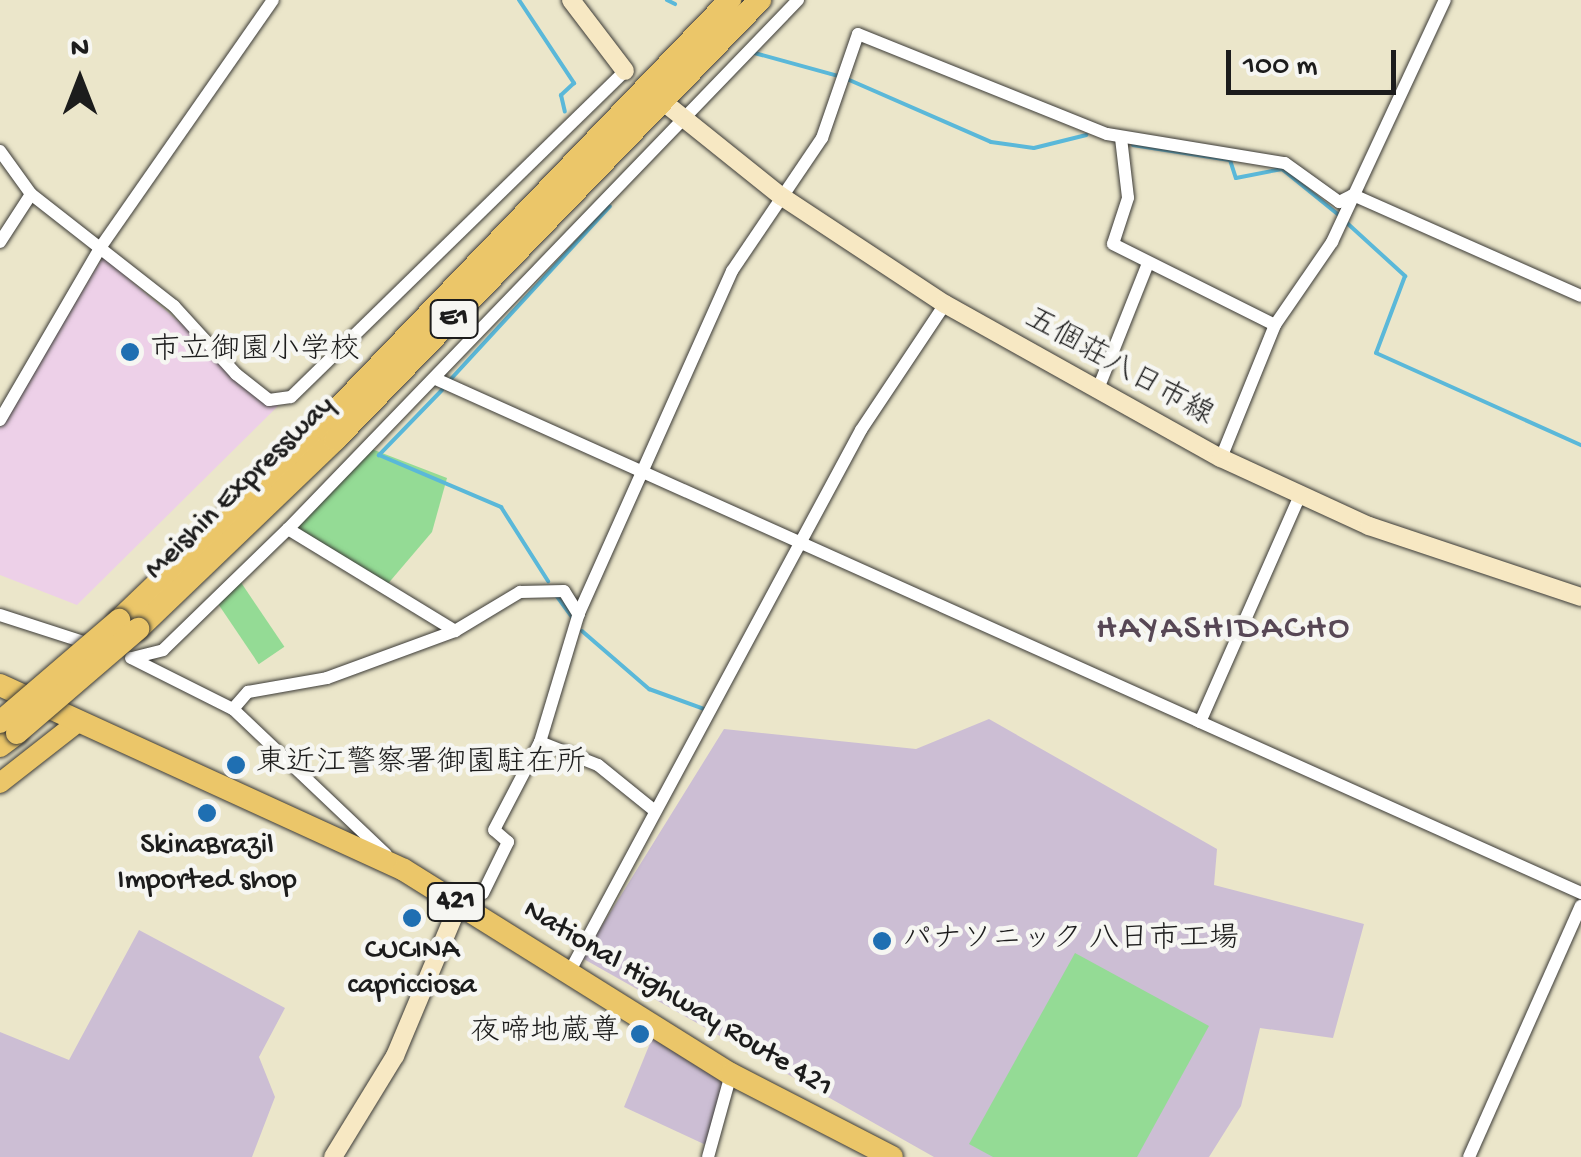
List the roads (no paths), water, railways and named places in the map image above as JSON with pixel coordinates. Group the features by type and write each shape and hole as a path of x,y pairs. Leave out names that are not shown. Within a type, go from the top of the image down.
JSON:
{"highway":[{"name":"Meishin Expressway","path":"129,624 730,0"},
{"name":"Meishin Expressway","path":"6,734 335,440 760,0"},
{"name":"National Highway Route 421","path":"0,686 404,870 571,969 731,1074 892,1157"}],"main road":[{"path":"571,0 624,72"},
{"name":"五個荘八日市線","path":"677,113 781,196 946,304 1221,458 1299,498 1581,597"},
{"path":"0,783 78,722"},
{"path":"333,1157 395,1056 459,904"}],"street":[{"path":"0,420 100,248 273,0"},
{"path":"132,658 163,650 438,380 677,113 798,0"},
{"path":"1221,458 1275,325 1353,196 1445,0"},
{"path":"459,904 482,893 508,842 494,830 540,742 579,615 646,476 732,271 822,138 858,34 1122,138 1285,163 1339,202 1353,196 1581,296"},
{"path":"0,151 32,194 174,306 236,374 269,400 291,397 624,72"},
{"path":"1122,138 1128,198 1113,244 1147,266 1275,325"},
{"path":"0,242 32,194"},
{"path":"1098,389 1147,266"},
{"path":"571,969 797,543 946,304"},
{"path":"438,380 1581,893"},
{"path":"1200,722 1299,498"},
{"path":"288,528 455,631"},
{"path":"233,709 248,692 327,678 455,631 540,588 564,591 579,615"},
{"path":"0,616 132,658 233,709 404,870"},
{"path":"540,742 598,764 655,811"},
{"path":"1469,1157 1581,906"},
{"path":"708,1157 731,1074"}],"waterway":[{"path":"519,0 574,83 561,95 565,112"},
{"path":"667,0 675,4"},
{"path":"751,52 838,76"},
{"path":"847,79 991,142 1034,148 1086,135"},
{"path":"1133,145 1230,160 1236,178 1282,169 1340,216"},
{"path":"450,380 610,206"},
{"path":"1347,223 1405,276 1376,353 1581,445"},
{"path":"442,390 379,455 501,507 548,581"},
{"path":"556,595 574,620"},
{"path":"582,631 649,689 704,709"}],"place":[{"name":"市立御園小学校","path":"130,352"},
{"name":"東近江警察署御園駐在所","path":"236,765"},
{"name":"SkinaBrazil Imported shop","path":"207,813"},
{"name":"CUCINA capricciosa","path":"412,918"},
{"name":"パナソニック 八日市工場","path":"882,941"},
{"name":"夜啼地蔵尊","path":"640,1034"}],"district":[{"name":"HAYASHIDACHO","path":"1224,630"}]}
